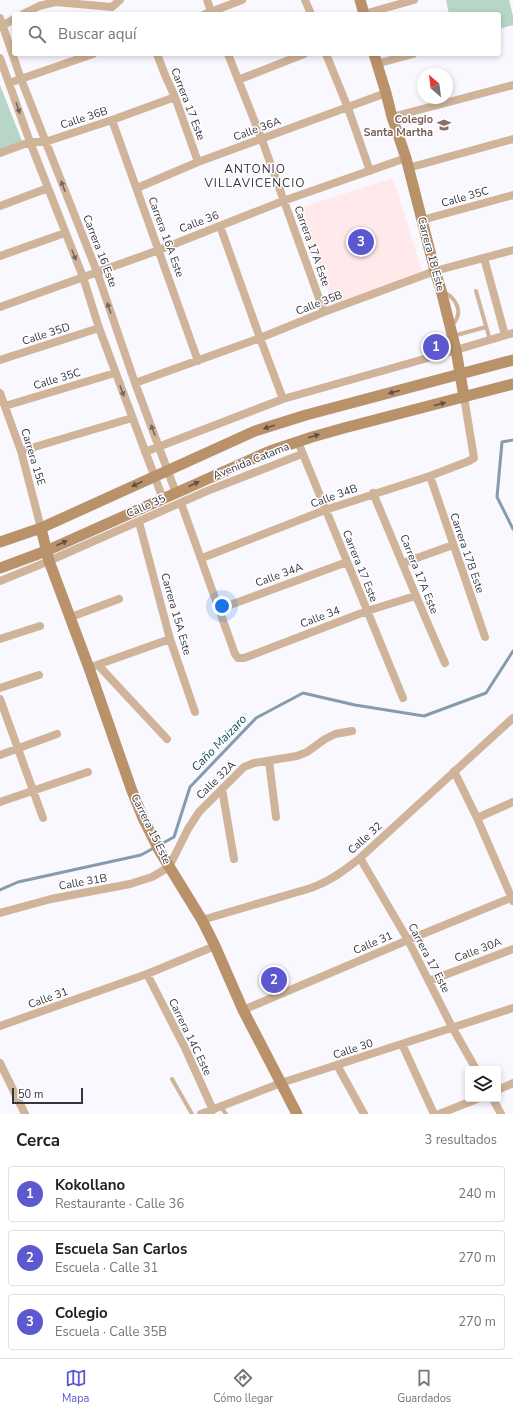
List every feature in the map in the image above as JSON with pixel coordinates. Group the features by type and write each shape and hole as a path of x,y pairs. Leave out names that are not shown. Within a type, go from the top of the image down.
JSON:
{"main road":[{"path":"360,0 363,12"},
{"name":"Carrera 18 Este","path":"375,59 407,163 441,290 456,350 464,397"},
{"path":"0,542 41,528 168,469 255,431 306,415 513,360"},
{"name":"Avenida Catama","path":"0,568 48,556 163,498 270,451 344,428 513,384"},
{"name":"Carrera 15 Este","path":"41,528 48,556 71,617 94,667 130,784 143,818 159,850 202,920 243,1010 297,1114"}],"street":[{"path":"27,12 39,6 55,2 112,7 120,0"},
{"path":"207,0 209,12"},
{"path":"212,12 242,0"},
{"path":"305,0 310,12"},
{"path":"371,12 414,0"},
{"path":"1,24 12,20"},
{"name":"Carrera 16 Este","path":"1,24 12,54"},
{"name":"Carrera 16 Este","path":"13,56 97,272 135,383 176,493"},
{"path":"9,83 86,56"},
{"name":"Carrera 17 Este","path":"158,56 175,97 198,162"},
{"name":"Carrera 17A Este","path":"229,56 262,140 324,312"},
{"path":"238,80 299,56"},
{"path":"327,56 348,108 370,171"},
{"path":"375,59 398,56"},
{"path":"0,58 30,142 83,277 99,328 163,498"},
{"path":"392,117 513,85"},
{"name":"Calle 36A","path":"137,188 198,162 262,140 386,93"},
{"name":"Calle 36B","path":"0,153 30,142 45,142 175,97"},
{"name":"Carrera 16A Este","path":"112,120 198,361"},
{"name":"Calle 36","path":"0,307 159,250 283,201 370,171 513,139"},
{"path":"0,206 48,188"},
{"name":"Calle 35C","path":"422,220 513,195"},
{"path":"220,226 283,399"},
{"path":"0,256 65,233"},
{"name":"Calle 35B","path":"135,383 260,338 324,312 435,271 513,250"},
{"path":"145,452 283,399 509,334 484,258"},
{"name":"Calle 35D","path":"0,360 99,328"},
{"name":"Calle 35C","path":"5,406 115,372"},
{"name":"Carrera 15E","path":"0,393 21,451 41,528"},
{"name":"Carrera 18 Este","path":"464,397 474,458"},
{"path":"21,451 132,418"},
{"name":"Carrera 17 Este","path":"298,442 403,698"},
{"name":"Calle 35","path":"0,581 48,556 139,522 242,477 302,454"},
{"name":"Calle 34B","path":"202,558 325,510 373,493 430,476 465,463 474,458"},
{"name":"Carrera 17B Este","path":"430,476 452,545 485,637"},
{"name":"Carrera 17A Este","path":"373,493 444,663"},
{"path":"182,503 219,609"},
{"name":"Carrera 15A Este","path":"139,522 170,639 195,712"},
{"path":"403,563 452,545"},
{"name":"Calle 34A","path":"219,609 347,562"},
{"name":"Calle 34","path":"219,609 235,654 238,658 244,658 367,611 415,596"},
{"path":"71,617 119,599"},
{"path":"0,639 40,626"},
{"path":"167,739 94,667 170,639"},
{"path":"0,688 38,675"},
{"path":"0,699 43,818"},
{"name":"Calle 32","path":"202,920 291,894 328,881 360,858 513,718"},
{"name":"Calle 32A","path":"169,867 188,829 199,812 244,767 254,763 297,756 307,752 325,739 335,734 352,731"},
{"path":"0,754 57,734"},
{"path":"269,761 276,817"},
{"path":"454,771 513,898"},
{"path":"0,802 88,772"},
{"path":"222,789 234,859"},
{"path":"477,818 513,802"},
{"name":"Carrera 17 Este","path":"360,858 408,940 452,1027 474,1066"},
{"name":"Calle 31B","path":"0,913 51,899 130,884 152,877 169,867"},
{"name":"Calle 31","path":"243,1010 408,940 513,898"},
{"name":"Calle 31","path":"0,1026 146,974 215,946"},
{"name":"Calle 30A","path":"429,981 513,949"},
{"name":"Carrera 14C Este","path":"146,974 185,1048 213,1110"},
{"name":"Calle 30","path":"201,1114 213,1110 224,1110 281,1083 513,1008"},
{"path":"402,1044 434,1114"},
{"path":"0,1063 25,1114"},
{"path":"337,1066 364,1114"},
{"path":"501,1089 513,1084"},
{"path":"439,1114 469,1102"},
{"path":"495,1102 501,1114"}],"lane":[{"path":"476,292 490,340"},
{"path":"451,331 486,327"},
{"path":"172,1079 192,1114"}],"shaded area":[{"path":"393,178 423,274 335,308 296,209"}],"green space":[{"path":"446,0 509,0 513,16 513,25 501,28 501,12 449,12"},
{"path":"0,85 22,141 0,151"}],"waterway":[{"name":"Caño Maizaro","path":"513,440 502,442 497,497 513,529"},
{"name":"Caño Maizaro","path":"0,890 18,882 141,855 174,837 190,787 256,718 303,693 355,705 424,716 486,693 513,651"}],"place":[{"name":"Colegio Santa Martha","path":"444,125"},
{"name":"Colegio","path":"361,242"},
{"name":"Kokollano","path":"436,347"},
{"name":"Escuela San Carlos","path":"274,980"}],"district":[{"name":"ANTONIO VILLAVICENCIO","path":"255,176"}]}
